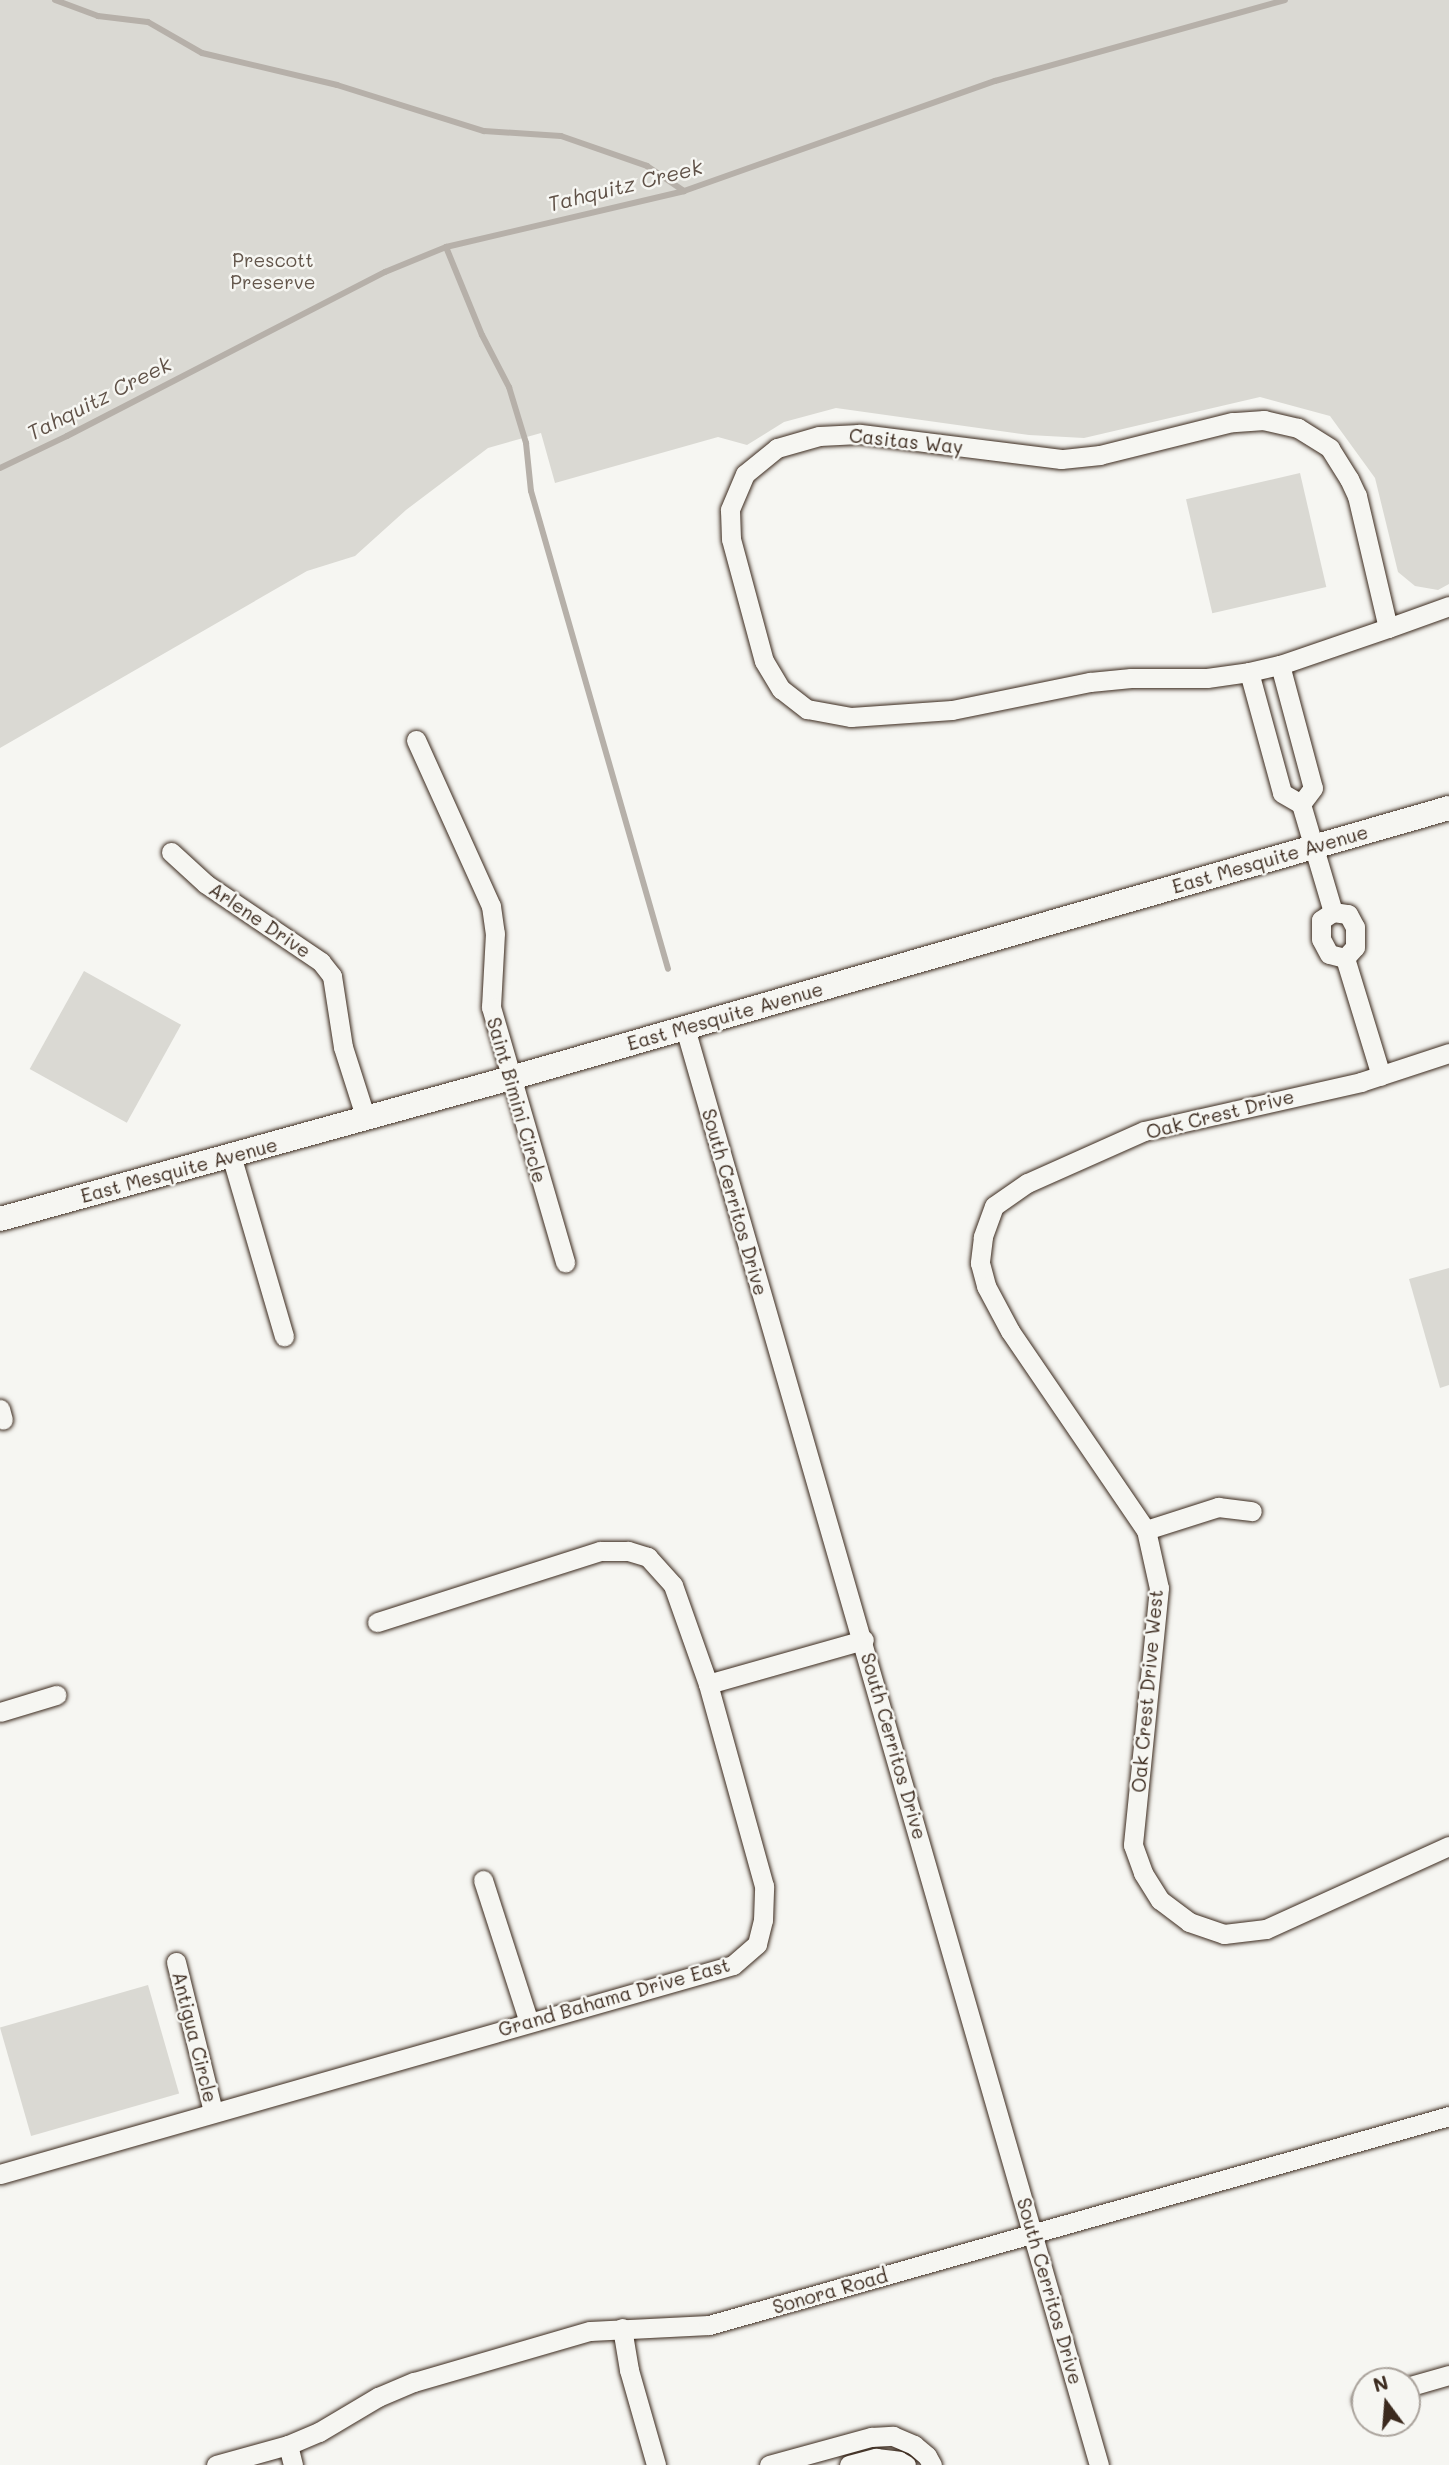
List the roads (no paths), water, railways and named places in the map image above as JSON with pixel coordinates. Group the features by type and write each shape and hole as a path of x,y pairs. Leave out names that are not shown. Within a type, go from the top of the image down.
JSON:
{"street":[{"name":"Casitas Way","path":"1388,628 1357,496 1349,479 1329,448 1298,428 1264,420 1232,422 1100,456 1061,459 859,434 819,436 777,448 745,474 730,510 731,539 764,661 781,689 807,709 851,718 952,710 1090,682 1130,678 1207,678 1249,672 1280,665 1388,628 1449,606"},
{"path":"1280,665 1312,788 1301,804"},
{"path":"1249,672 1282,793 1301,804 1333,912"},
{"name":"Saint Bimini Circle","path":"416,740 491,906 495,933 491,1007 565,1262"},
{"name":"East Mesquite Avenue","path":"0,1219 511,1078 1449,808"},
{"name":"Arlene Drive","path":"170,852 206,884 321,962 332,976 343,1046 366,1119"},
{"path":"1333,912 1348,914 1355,927 1355,947 1345,958 1329,954 1321,939 1321,920 1333,912"},
{"path":"1345,958 1381,1076"},
{"name":"South Cerritos Drive","path":"685,1028 864,1640 1100,2465"},
{"name":"Oak Crest Drive","path":"983,1237 994,1206 1027,1183 1144,1131 1381,1076 1449,1053"},
{"path":"231,1155 285,1336"},
{"name":"Oak Crest Drive West","path":"983,1237 980,1264 986,1286 1010,1331 1146,1530 1159,1588 1133,1845 1143,1873 1160,1900 1189,1922 1224,1934 1266,1928 1449,1846"},
{"path":"1146,1530 1218,1507 1252,1511"},
{"name":"Grand Bahama Drive East","path":"0,2174 213,2111 733,1965 757,1944 763,1920 764,1886 708,1684 673,1585 648,1557 628,1550 600,1551 377,1622"},
{"path":"708,1684 864,1640"},
{"path":"0,1712 55,1695"},
{"path":"483,1881 528,2022"},
{"name":"Antigua Circle","path":"176,1962 213,2111"},
{"name":"Sonora Road","path":"216,2465 288,2445 319,2432 378,2397 414,2382 590,2331 709,2325 1449,2116"},
{"path":"622,2328 629,2370 656,2465"},
{"path":"1421,2384 1449,2375"},
{"path":"769,2465 871,2437 893,2436 914,2445 927,2456 932,2465"},
{"path":"288,2445 293,2465"},
{"path":"849,2465 876,2458 899,2460 906,2465"}],"waterway":[{"path":"55,0 98,16 148,22 202,53 337,85 484,131 561,136 647,166 684,191"},
{"name":"Tahquitz Creek","path":"0,468 385,272 446,247 684,191 995,81 1285,0"},
{"path":"446,247 482,335 509,387 526,443 531,491 668,969"}],"park label":[{"name":"Prescott Preserve","path":"273,271"}]}
